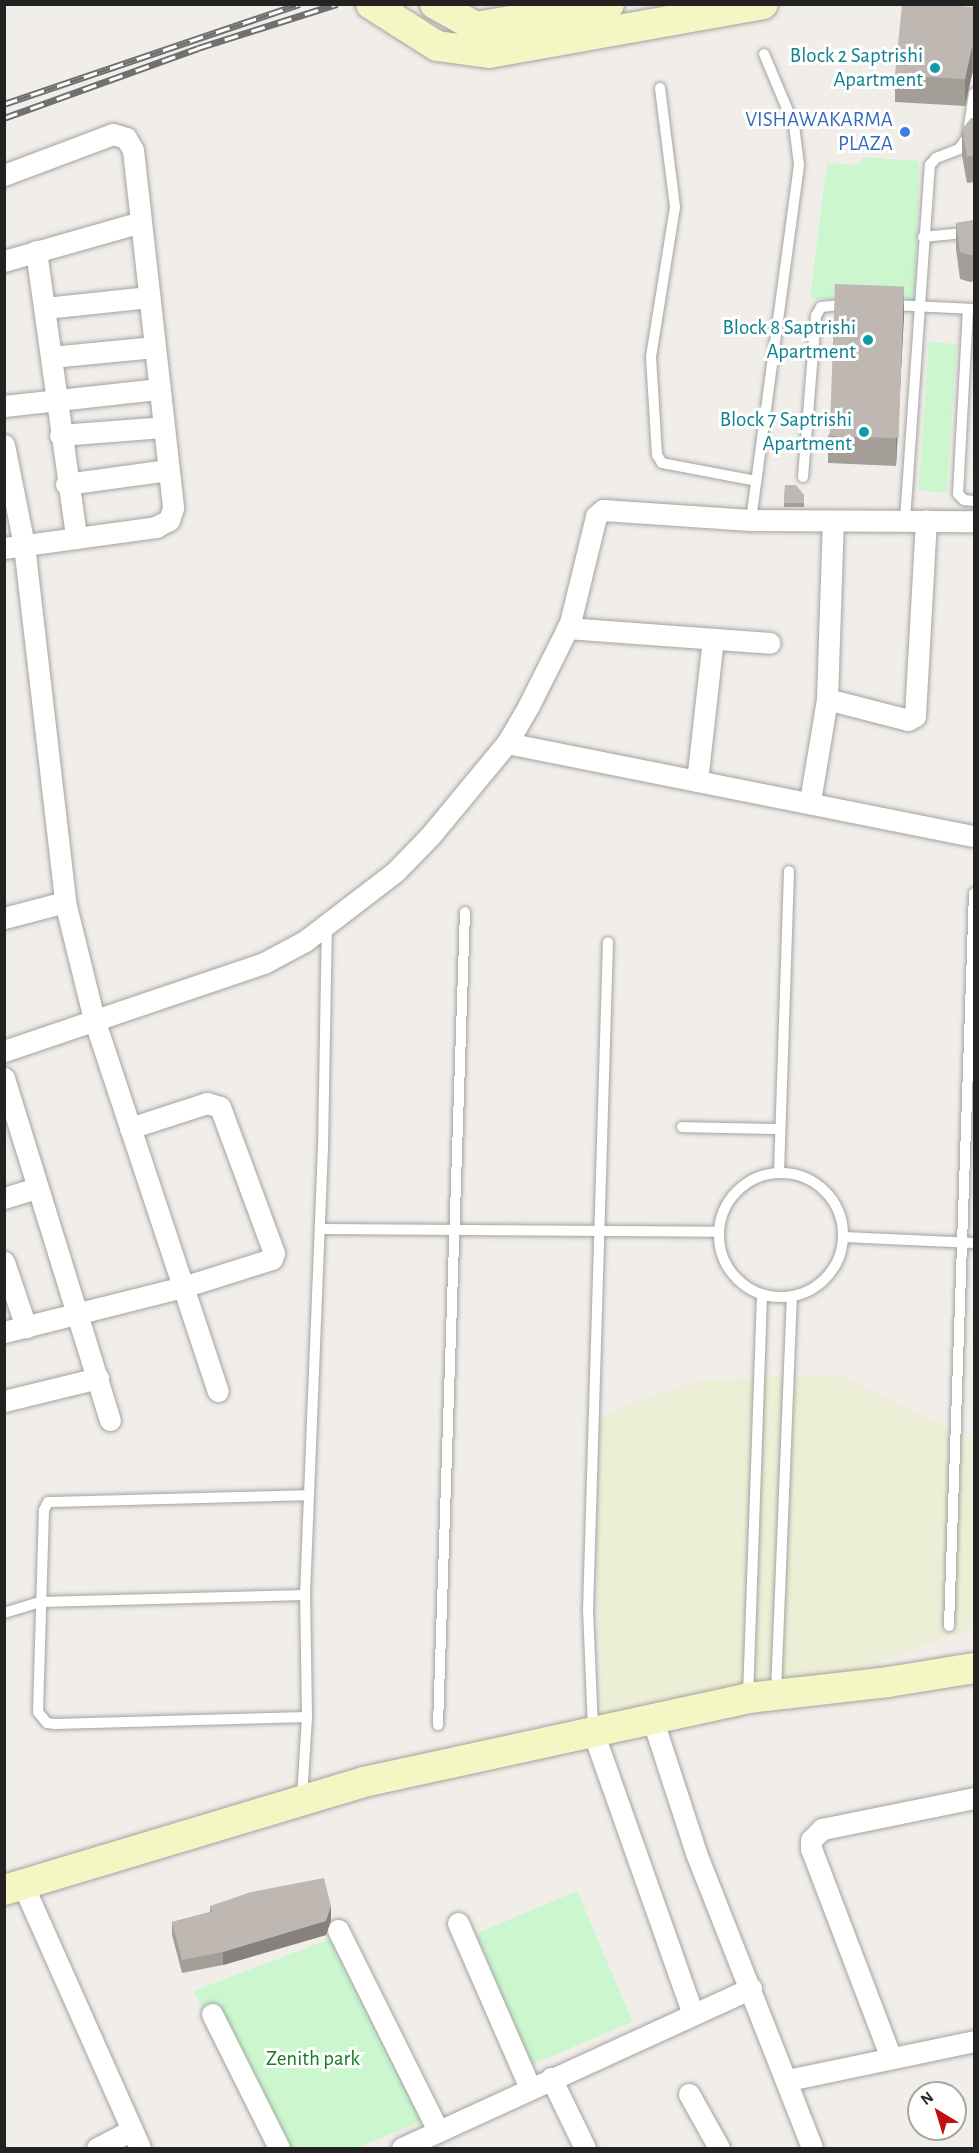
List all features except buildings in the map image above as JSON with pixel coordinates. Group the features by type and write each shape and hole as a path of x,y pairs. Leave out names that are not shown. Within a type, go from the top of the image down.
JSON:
{"street":[{"path":"371,4 437,46 489,53 764,4"},
{"path":"435,4 476,27 609,4"},
{"path":"4,175 96,138 113,134 126,138 133,150 173,508 169,520 156,527 14,546"},
{"path":"4,261 141,222"},
{"path":"36,251 66,483 76,536"},
{"path":"45,308 149,297"},
{"path":"51,357 154,347"},
{"path":"4,406 159,389"},
{"path":"60,435 163,427"},
{"path":"4,445 14,546 65,902 94,1019 218,1391"},
{"path":"66,483 168,470"},
{"path":"4,1050 264,963 327,925 402,864 507,742 567,628 600,512 751,520 975,521"},
{"path":"810,801 827,699 833,520"},
{"path":"827,699 908,720 915,716 915,520"},
{"path":"567,628 769,643"},
{"path":"697,781 713,639"},
{"path":"507,742 697,781 810,801 975,836"},
{"path":"4,918 65,902"},
{"path":"4,1077 13,1140 38,1188 110,1420"},
{"path":"4,1332 268,1263 274,1253 220,1107 207,1102 130,1128"},
{"path":"4,1198 38,1188"},
{"path":"4,1262 26,1327"},
{"path":"4,1401 98,1378"},
{"path":"97,2148 135,2140 14,1888 302,1799 652,1718 762,1696 975,1668"},
{"path":"652,1718 696,1853 788,2080 812,2148"},
{"path":"593,1732 693,2014"},
{"path":"891,2058 811,1849 811,1840 822,1829 974,1802"},
{"path":"458,1923 530,2088"},
{"path":"338,1930 438,2131"},
{"path":"402,2148 751,1988"},
{"path":"212,2014 279,2148"},
{"path":"788,2080 975,2041"},
{"path":"551,2078 585,2148"},
{"path":"689,2094 718,2148"}],"lane":[{"path":"751,520 799,165 794,126 764,54"},
{"path":"660,88 675,207 651,357 657,455 662,463 756,481"},
{"path":"915,520 918,307 930,165 936,158 959,148 973,123 975,94"},
{"path":"923,237 975,232"},
{"path":"803,477 816,316 822,307 832,303 856,304"},
{"path":"880,305 971,309 958,494 964,500 975,501"},
{"path":"778,1173 789,871"},
{"path":"949,1626 960,1242 974,894"},
{"path":"438,1725 465,912"},
{"path":"302,1799 307,1717 305,1594 321,1229 327,925"},
{"path":"593,1732 588,1611 608,942"},
{"path":"682,1127 780,1129"},
{"path":"778,1173 812,1180 825,1191 836,1204 844,1238 837,1262 822,1282 792,1297 762,1295 744,1286 729,1271 721,1252 718,1232 731,1198 744,1185 778,1173"},
{"path":"321,1229 718,1232"},
{"path":"844,1238 975,1243"},
{"path":"762,1295 762,1696"},
{"path":"762,1696 792,1297"},
{"path":"307,1717 47,1723 38,1712 44,1510 48,1502 309,1495"},
{"path":"4,1613 40,1602 305,1594"}],"green space":[{"path":"862,157 919,161 915,308 810,298 827,163 860,165"},
{"path":"929,342 957,344 947,493 919,491"},
{"path":"836,1374 974,1440 974,1627 821,1684 603,1718 591,1425 622,1406 699,1380"},
{"path":"577,1891 632,2022 531,2065 476,1934"},
{"name":"Zenith park","path":"338,1936 429,2119 355,2148 272,2148 194,1991"}],"railway":[{"path":"4,104 300,4"},
{"path":"4,118 198,48 337,4"}],"place":[{"name":"Block 2 Saptrishi Apartment","path":"935,68"},
{"name":"VISHAWAKARMA PLAZA","path":"905,132"},
{"name":"Block 8 Saptrishi Apartment","path":"868,340"},
{"name":"Block 7 Saptrishi Apartment","path":"864,432"}]}
